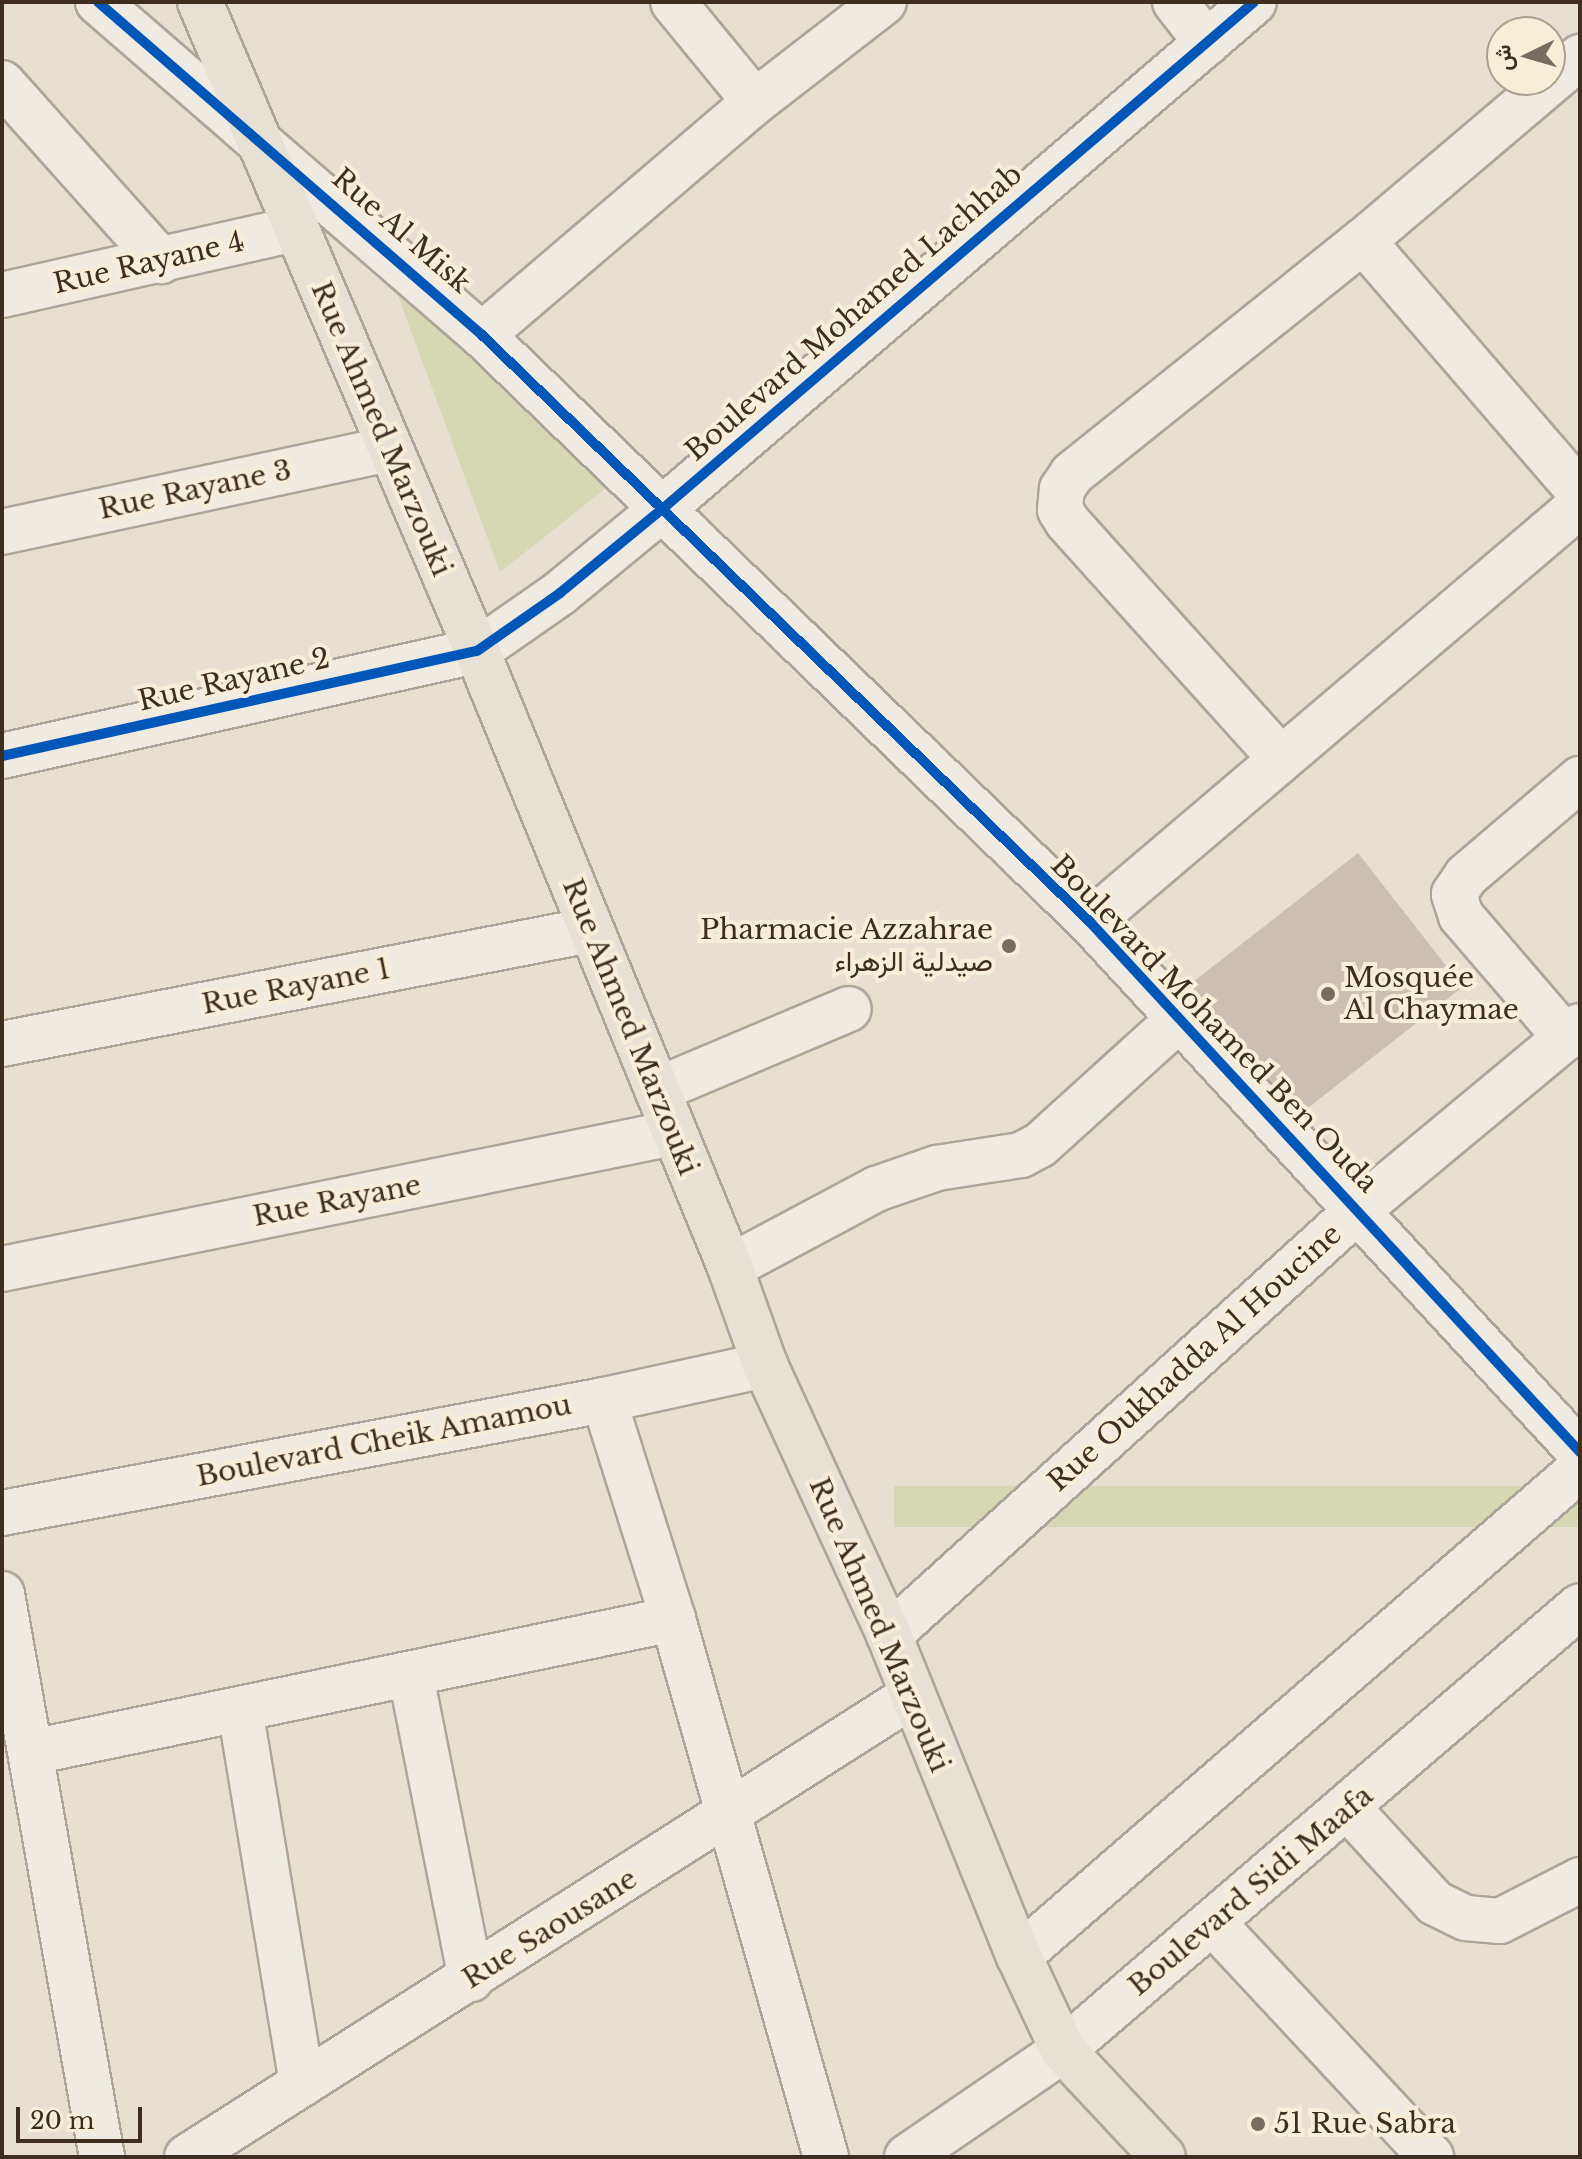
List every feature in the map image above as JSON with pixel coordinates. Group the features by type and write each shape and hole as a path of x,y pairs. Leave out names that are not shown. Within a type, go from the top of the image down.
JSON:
{"main road":[{"name":"Rue Ahmed Marzouki","path":"200,2 388,449 477,651 730,1267 765,1365 889,1635 910,1697 1019,1956 1063,2050 1163,2157"}],"street":[{"name":"Rue Al Misk","path":"98,2 482,335 660,511"},
{"path":"673,2 755,102"},
{"path":"482,335 755,102 884,2"},
{"path":"1175,2 1207,43"},
{"name":"Boulevard Mohamed Lachhab","path":"477,651 560,593 660,511 1254,2"},
{"path":"1281,759 1067,521 1059,499 1072,474 1363,241 1572,79"},
{"path":"12,104 161,261"},
{"name":"Rue Rayane 4","path":"2,295 296,229"},
{"path":"1363,241 1580,492"},
{"name":"Rue Rayane 3","path":"2,532 388,449"},
{"path":"1090,922 1580,505"},
{"name":"Boulevard Mohamed Ben Ouda","path":"660,511 1090,922 1580,1452"},
{"name":"Rue Rayane 2","path":"2,756 477,651"},
{"path":"1573,1032 1461,916 1454,894 1466,876 1580,779"},
{"name":"Rue Rayane 1","path":"2,1044 590,930"},
{"path":"657,1090 849,1009"},
{"path":"730,1267 876,1189 937,1168 1021,1155 1040,1145 1179,1019"},
{"name":"Rue Oukhadda Al Houcine","path":"889,1635 1358,1210 1573,1032"},
{"name":"Rue Rayane","path":"2,1269 673,1133"},
{"name":"Boulevard Cheik Amamou","path":"2,1513 604,1400 765,1365"},
{"path":"604,1400 673,1619 826,2157"},
{"path":"1019,1956 1580,1469"},
{"path":"2,1594 102,2157"},
{"name":"Boulevard Sidi Maafa","path":"907,2157 1063,2050 1580,1606"},
{"path":"32,1752 411,1676 673,1619"},
{"path":"411,1676 471,1979"},
{"name":"Rue Saousane","path":"187,2157 730,1815 910,1697"},
{"path":"240,1709 302,2084"},
{"path":"1348,1808 1435,1903 1466,1918 1500,1921 1580,1880"},
{"path":"1213,1923 1431,2157"}],"green space":[{"path":"394,285 610,485 500,572"},
{"path":"894,1486 1580,1486 1580,1527 894,1527"}],"building":[{"name":"Mosquée Al Chaymae","path":"1358,853 1463,987 1289,1122 1185,988"}],"cycle path":[{"path":"98,2 482,335 1090,922 1580,1452"},
{"path":"2,756 477,651 560,593 660,511 1254,2"}],"place":[{"name":"Pharmacie Azzahrae صيدلية الزهراء","path":"1009,946"},
{"name":"Mosquée Al Chaymae","path":"1328,994"},
{"name":"51 Rue Sabra","path":"1258,2124"}]}
